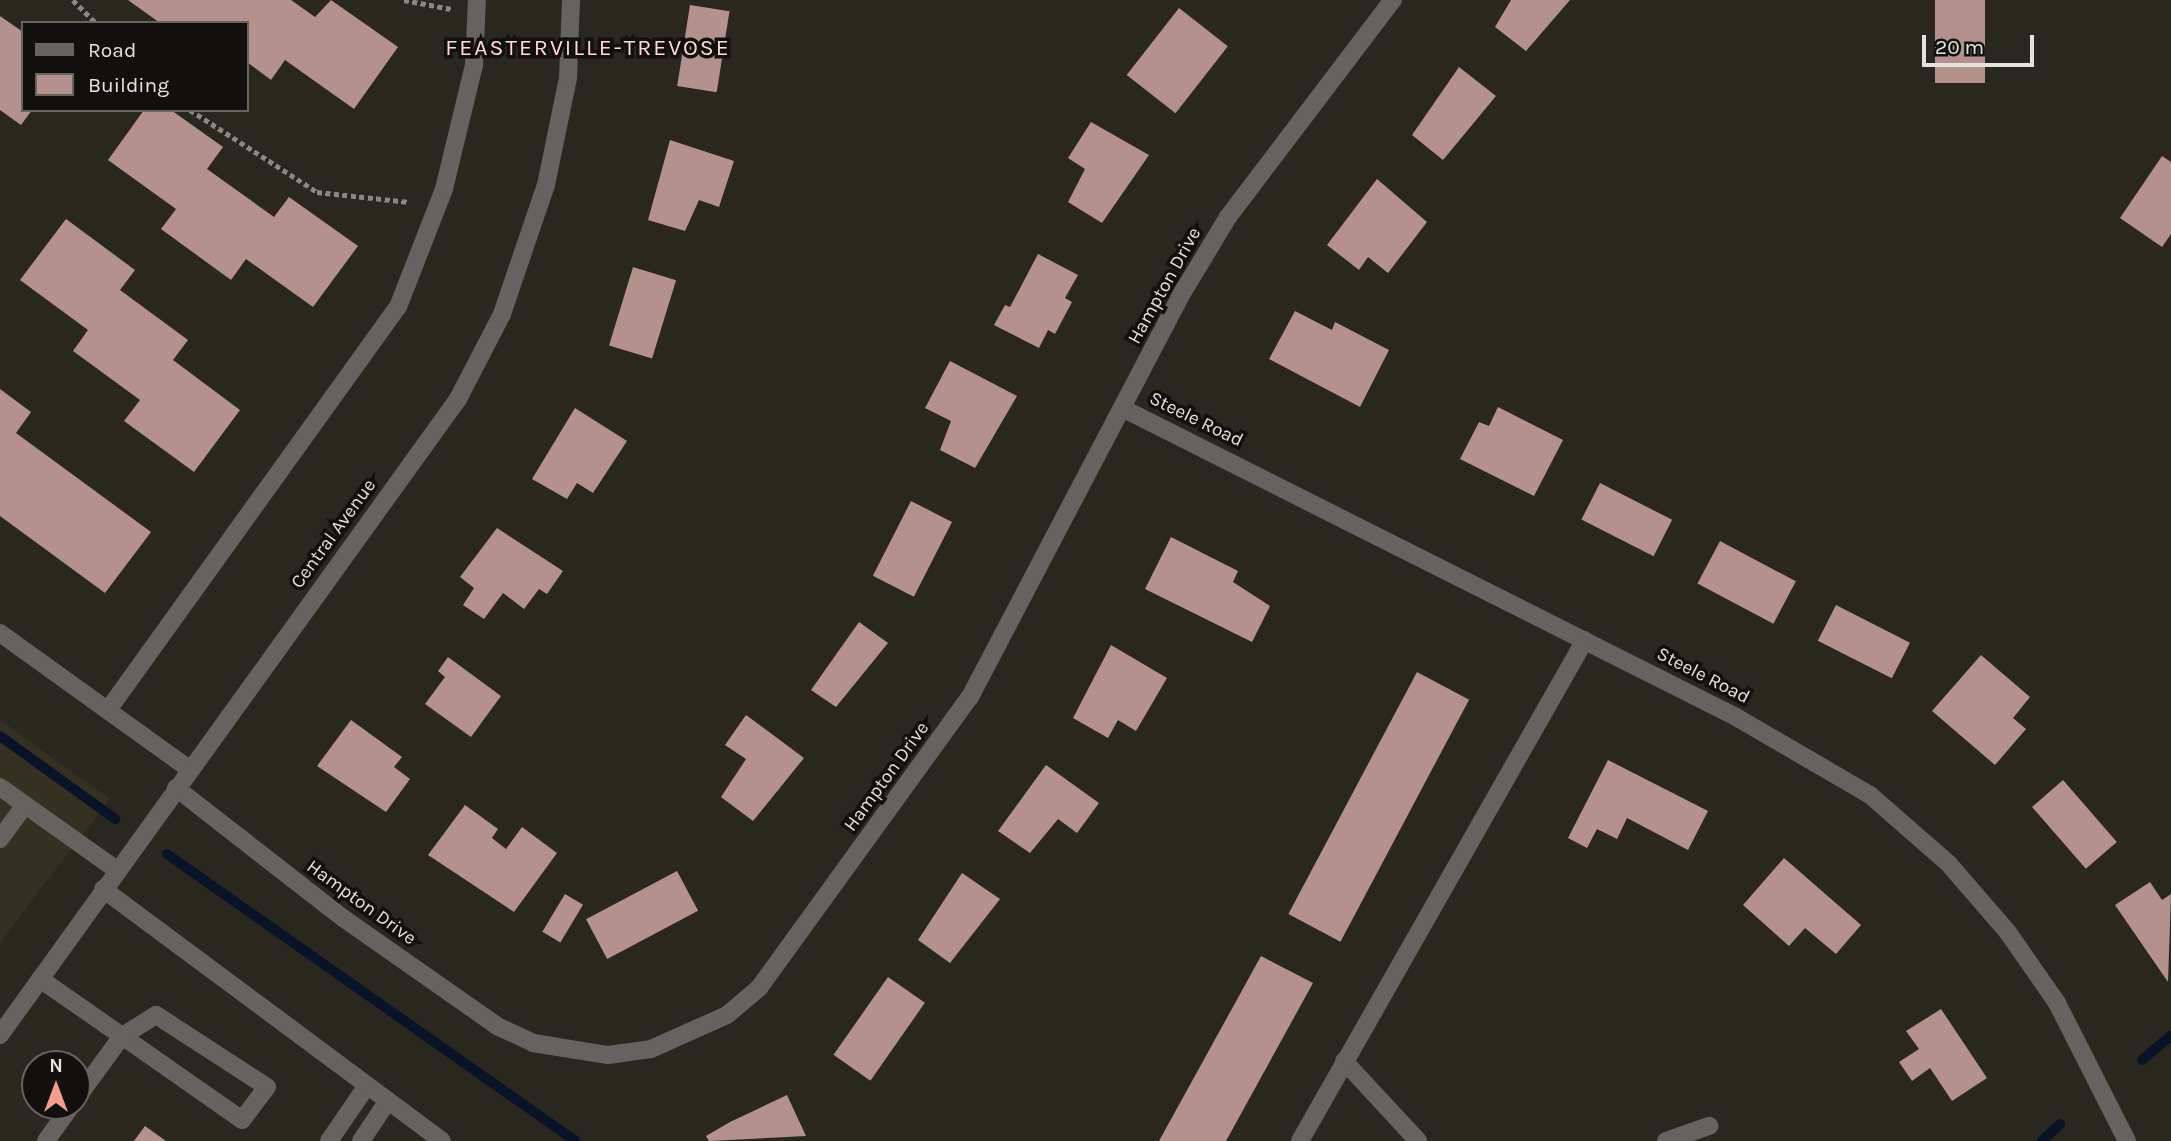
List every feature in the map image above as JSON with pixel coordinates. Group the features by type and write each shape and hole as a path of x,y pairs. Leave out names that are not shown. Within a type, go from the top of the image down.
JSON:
{"street":[{"name":"Central Avenue","path":"0,1035 458,399 502,314 546,185 568,78 571,0"},
{"name":"Hampton Drive","path":"176,788 343,919 497,1026 533,1043 608,1055 651,1049 702,1030 759,988 970,698 1122,408 1228,217 1393,0"},
{"path":"108,710 398,307 438,205 474,65 477,7"},
{"name":"Steele Road","path":"1122,408 1585,640 1824,766 1870,795 1948,863 2007,931 2057,1003 2127,1141"},
{"path":"0,633 189,769"},
{"path":"1300,1141 1585,640"},
{"path":"0,787 117,870"},
{"path":"0,839 25,805"},
{"path":"103,889 442,1141"},
{"path":"40,979 122,1036 242,1120 267,1087 156,1015 122,1036 91,1079"},
{"path":"1344,1062 1418,1141"},
{"path":"329,1141 366,1087"},
{"path":"361,1141 387,1102"},
{"path":"46,1141 61,1120"},
{"path":"1666,1141 1709,1126"}],"path":[{"path":"74,0 94,21"},
{"path":"404,0 477,7"},
{"path":"193,112 317,192 438,205"}],"shaded area":[{"path":"0,720 110,799 0,942"}],"building":[{"path":"128,0 291,0 315,17 331,0 398,47 354,109 285,60 271,80 248,63 248,21 157,21"},
{"path":"1511,0 1570,0 1526,51 1495,27"},
{"path":"1935,0 1985,0 1985,83 1935,83"},
{"path":"690,5 730,11 717,92 677,86"},
{"path":"1179,8 1228,46 1176,113 1127,75"},
{"path":"0,16 21,31 21,112 31,112 21,125 0,110"},
{"path":"1459,67 1496,96 1443,160 1412,135"},
{"path":"143,112 174,112 223,147 207,169 274,217 289,197 358,246 313,307 246,259 231,280 161,229 176,209 108,160"},
{"path":"1091,122 1149,155 1102,223 1068,202 1085,169 1068,158"},
{"path":"670,140 734,161 719,207 699,200 685,231 648,220"},
{"path":"2162,156 2171,162 2171,234 2162,247 2120,218"},
{"path":"1377,179 1427,222 1388,273 1368,257 1359,270 1327,245"},
{"path":"66,219 135,270 120,290 188,340 173,360 240,410 194,472 124,421 140,400 73,351 88,330 20,280"},
{"path":"1038,254 1078,275 1065,298 1072,302 1055,334 1048,330 1039,348 994,325 1005,305 1010,307"},
{"path":"633,267 676,280 652,359 609,345"},
{"path":"1295,311 1332,330 1335,322 1389,350 1360,407 1269,359"},
{"path":"950,361 1017,396 975,468 940,450 951,421 925,408"},
{"path":"0,389 31,412 16,433 151,532 105,593 0,516"},
{"path":"1498,407 1563,440 1534,496 1460,459 1479,422 1489,426"},
{"path":"575,408 627,441 593,493 577,483 567,499 532,479"},
{"path":"1600,483 1672,520 1654,556 1581,520"},
{"path":"911,501 952,522 914,597 873,576"},
{"path":"497,528 563,571 547,594 539,589 524,609 503,593 484,619 463,605 474,588 460,577"},
{"path":"1171,537 1238,571 1233,582 1270,606 1252,642 1145,589"},
{"path":"1720,541 1796,581 1773,624 1697,583"},
{"path":"1836,605 1910,643 1892,678 1818,641"},
{"path":"859,622 888,643 836,707 811,690"},
{"path":"1111,645 1167,678 1136,731 1118,720 1108,738 1073,718"},
{"path":"1981,655 2030,697 2013,718 2026,729 1995,765 1932,711"},
{"path":"448,657 501,696 471,737 425,704 445,677 438,671"},
{"path":"1417,672 1469,700 1340,942 1288,914"},
{"path":"746,715 804,758 753,821 721,797 746,759 725,745"},
{"path":"351,720 402,757 394,767 410,779 386,812 317,766"},
{"path":"1608,760 1708,811 1688,850 1627,818 1617,839 1597,829 1587,848 1568,838"},
{"path":"1046,765 1099,803 1077,833 1058,819 1030,853 998,831"},
{"path":"2063,780 2117,842 2086,869 2032,807"},
{"path":"465,805 498,829 492,838 506,849 522,827 557,853 514,912 428,855"},
{"path":"1784,858 1861,925 1836,954 1805,928 1789,946 1743,905"},
{"path":"677,871 698,911 607,959 586,919"},
{"path":"962,873 1000,899 950,963 918,940"},
{"path":"2150,882 2162,900 2171,894 2168,982 2115,905"},
{"path":"565,894 583,905 560,943 542,932"},
{"path":"1261,956 1313,983 1226,1141 1159,1141"},
{"path":"888,977 925,1003 870,1081 834,1055"},
{"path":"1941,1009 1987,1078 1952,1101 1930,1068 1912,1081 1899,1062 1919,1049 1906,1031"},
{"path":"787,1095 806,1136 709,1141 706,1136 730,1122"},
{"path":"145,1126 166,1141 134,1141"}],"waterway":[{"path":"0,736 115,819"},
{"path":"167,854 575,1141"},
{"path":"2142,1060 2171,1036"},
{"path":"2042,1141 2060,1124"}],"district":[{"name":"FEASTERVILLE-TREVOSE","path":"588,48"}]}
